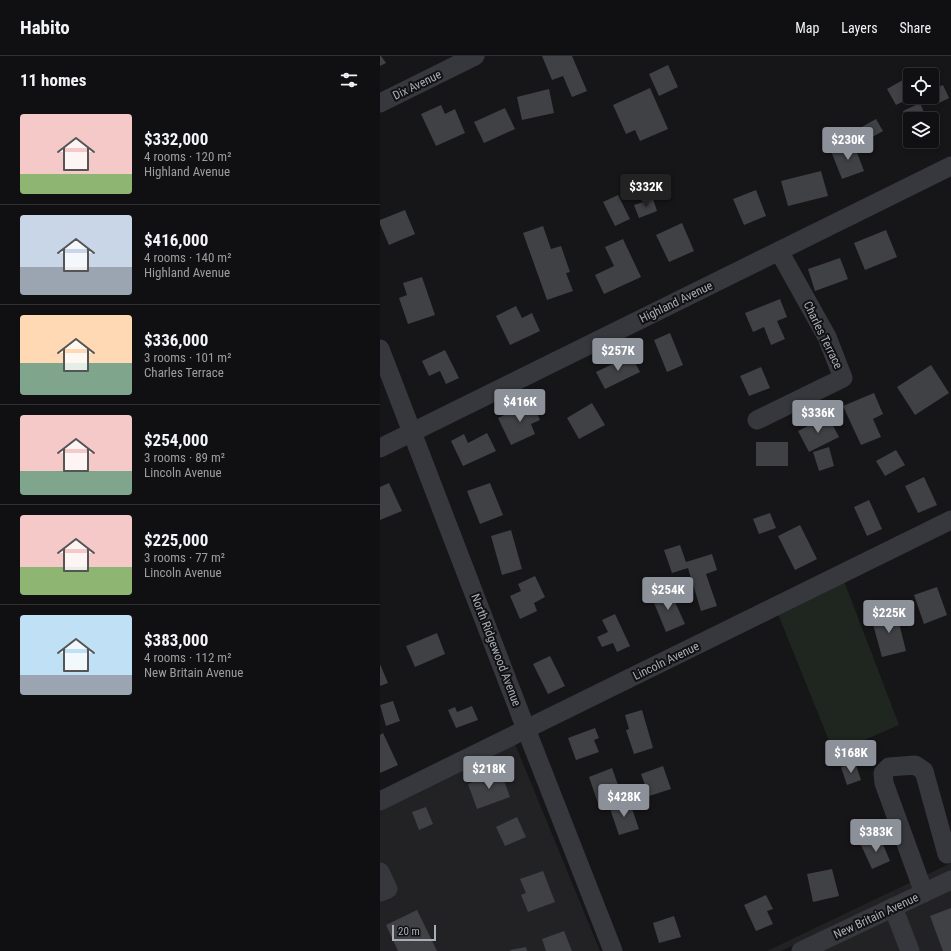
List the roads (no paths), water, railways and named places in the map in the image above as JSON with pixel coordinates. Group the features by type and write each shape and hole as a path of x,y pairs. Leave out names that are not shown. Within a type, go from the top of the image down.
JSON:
{"street":[{"name":"Dix Avenue","path":"380,102 475,56"},
{"name":"Highland Avenue","path":"380,448 951,166"},
{"name":"Charles Terrace","path":"757,420 843,378 827,337 779,251"},
{"name":"North Ridgewood Avenue","path":"380,349 613,951"},
{"name":"Lincoln Avenue","path":"380,801 951,520"},
{"path":"924,893 884,783 883,773 889,767 915,765 924,771 947,854"},
{"path":"380,872 388,889 380,892"},
{"name":"New Britain Avenue","path":"801,951 951,880"},
{"path":"893,908 910,951"}]}
